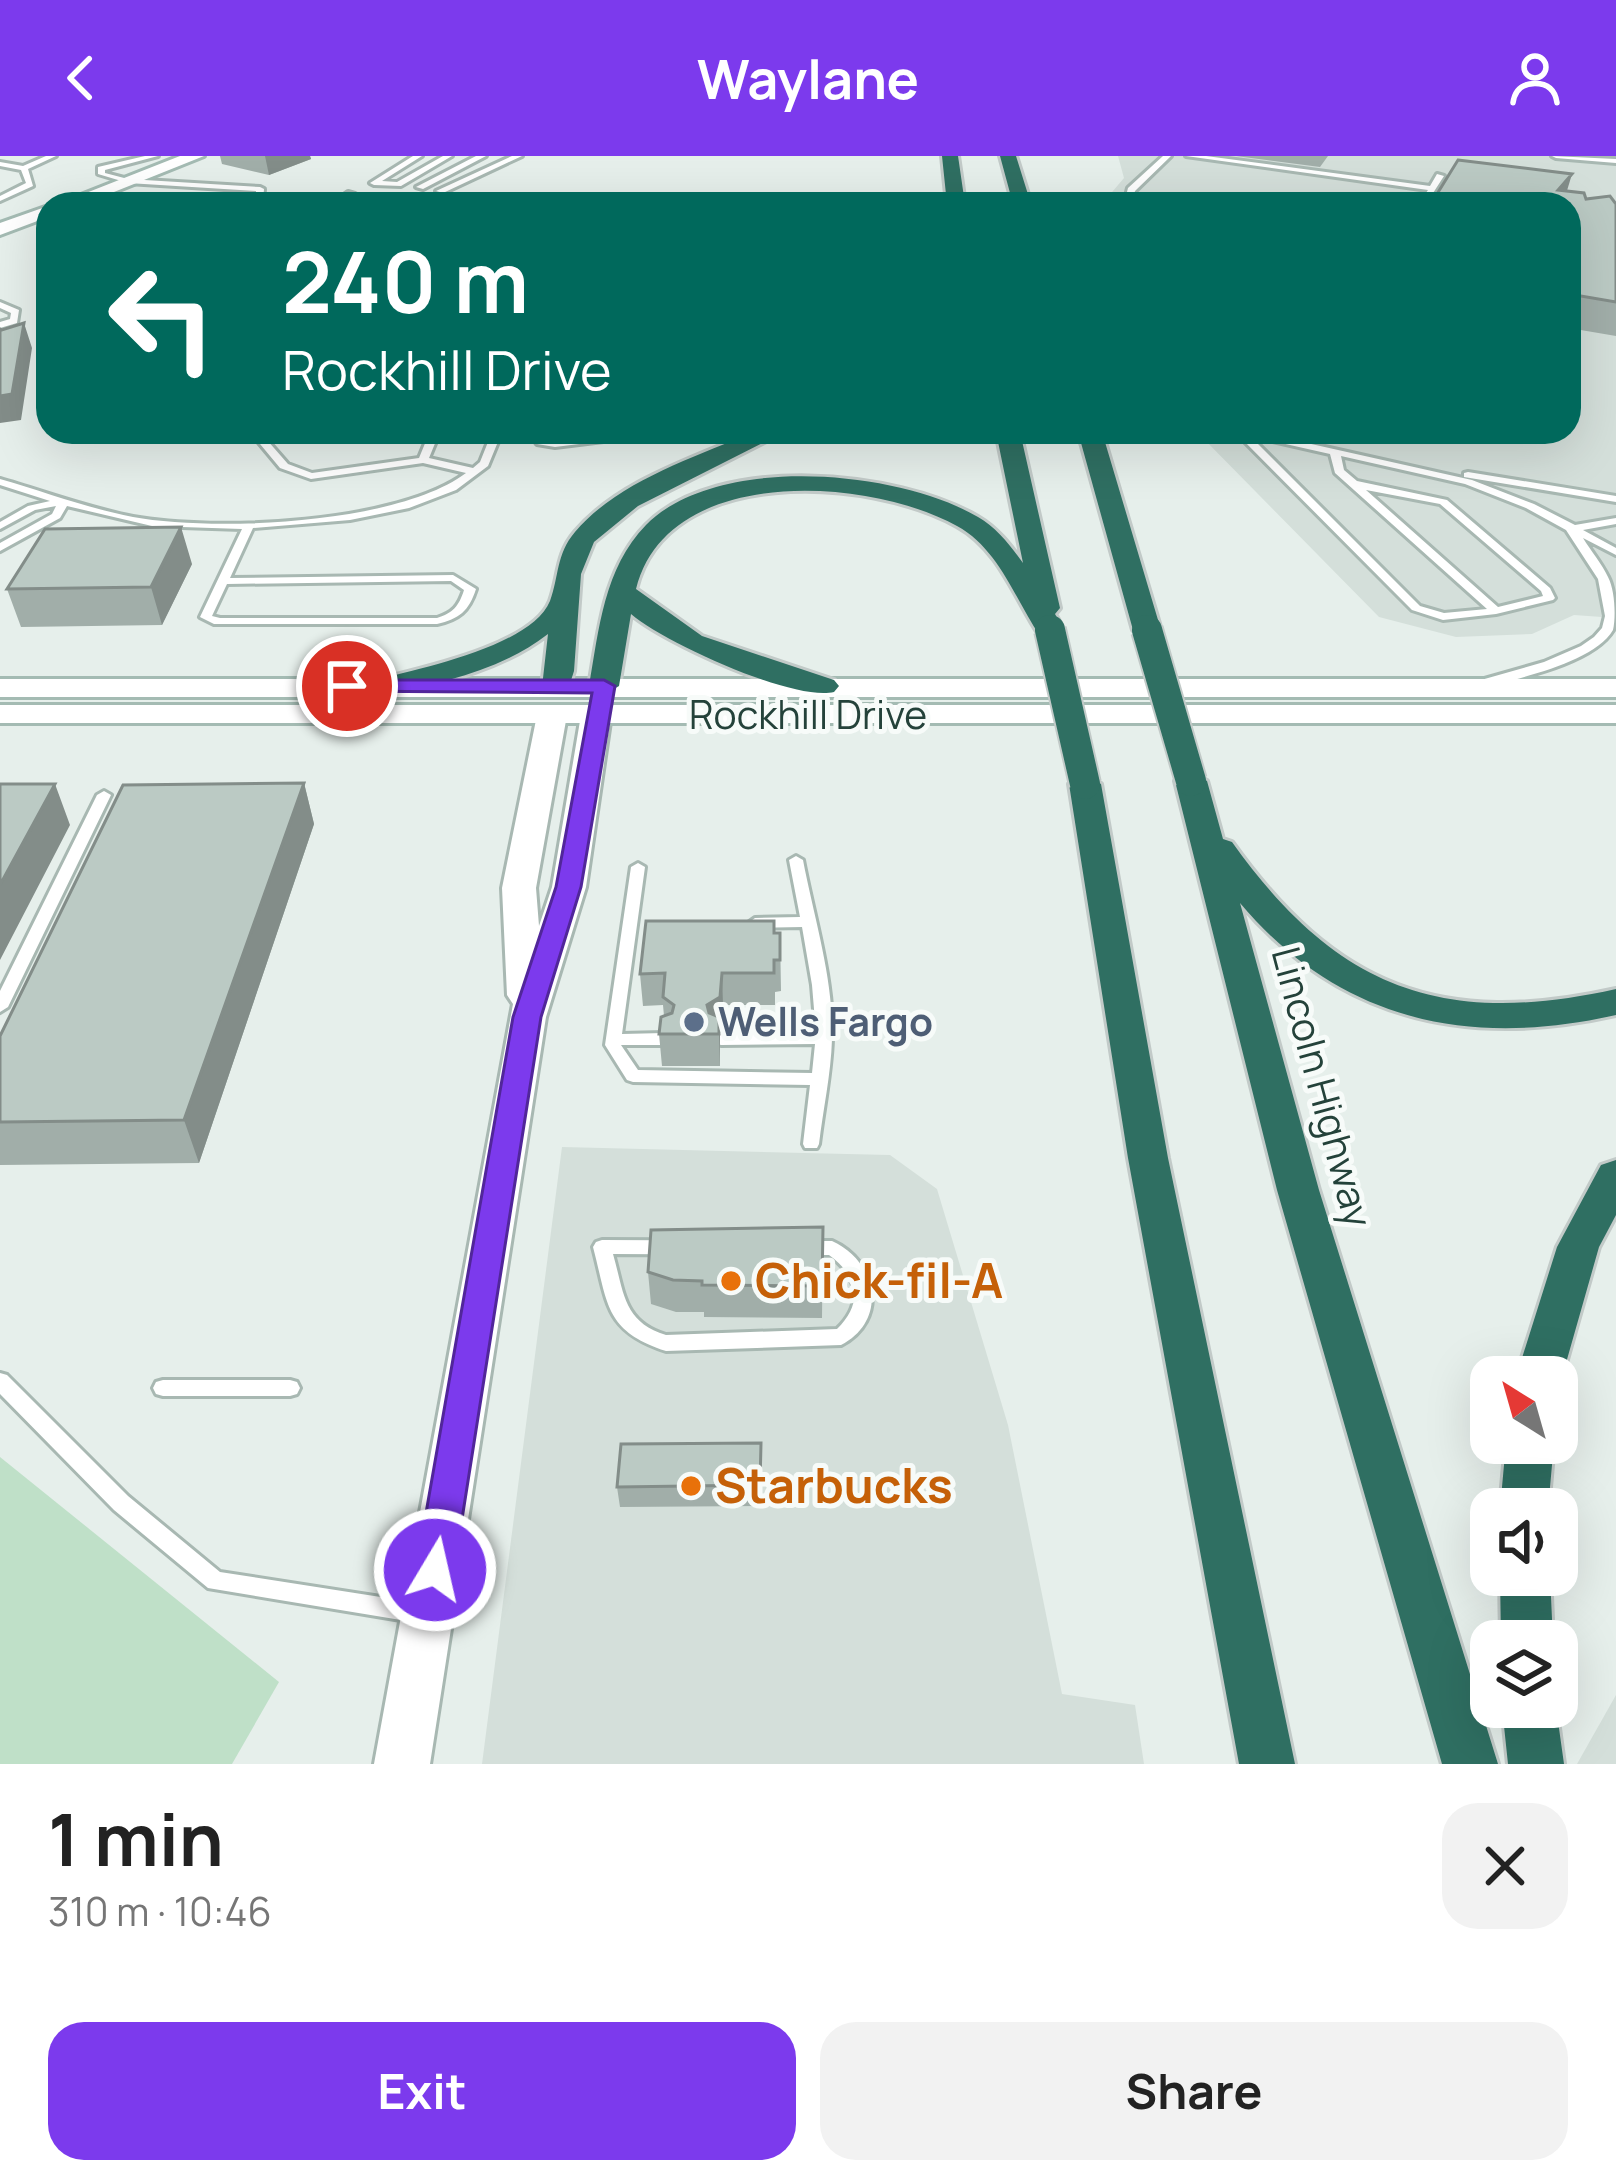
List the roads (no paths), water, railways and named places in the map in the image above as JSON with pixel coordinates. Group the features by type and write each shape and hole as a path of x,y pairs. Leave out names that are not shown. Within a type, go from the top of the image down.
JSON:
{"highway":[{"path":"950,156 954,192"},
{"path":"1008,156 1018,192"},
{"path":"555,701 564,605 571,560 580,538 633,500 747,444"},
{"path":"1011,444 1085,784 1148,1158 1267,1764"},
{"name":"Lincoln Highway","path":"1093,444 1196,798 1298,1190 1470,1764"},
{"path":"600,701 631,561 673,516 720,497 771,485 842,484 911,498 970,523 1003,553 1050,630"},
{"path":"624,592 646,616 687,641 824,686"},
{"path":"386,686 502,655 536,634 564,605"},
{"path":"1196,798 1240,884 1272,922 1340,972 1426,1011 1491,1022 1572,1016 1616,1002"},
{"path":"1545,1356 1578,1247 1616,1176"},
{"path":"1532,1728 1536,1764"}],"main road":[{"path":"99,192 196,156"},
{"path":"4,225 36,215"},
{"name":"Rockhill Drive","path":"0,688 386,686 555,701"},
{"name":"Rockhill Drive","path":"600,701 824,686 1616,688"},
{"path":"527,1017 519,888 555,701"},
{"path":"402,1764 527,1017 568,887 600,701"},
{"name":"Rockhill Drive","path":"0,714 600,701 1616,714"}],"lane":[{"path":"0,164 24,168 52,156"},
{"path":"154,156 101,169 102,174 128,181 260,192"},
{"path":"418,156 374,182 398,184 448,156"},
{"path":"420,187 482,156"},
{"path":"440,190 518,156"},
{"path":"1131,192 1167,156"},
{"path":"1190,156 1432,188"},
{"path":"1556,156 1616,161"},
{"path":"0,199 27,189 24,168"},
{"path":"1430,192 1440,176"},
{"path":"0,304 16,312 12,334"},
{"path":"0,325 14,321"},
{"path":"265,444 284,466 311,476 423,460 477,472"},
{"path":"423,460 430,444"},
{"path":"0,482 157,524 248,527 394,508 440,493 477,472 493,453 494,444"},
{"path":"1254,444 1416,608 1442,617 1550,598 1444,502 1354,484"},
{"path":"1295,444 1418,470 1512,498 1616,552"},
{"path":"1335,453 1339,471 1496,610"},
{"path":"1418,470 1513,480 1616,499"},
{"path":"0,526 32,508 64,501"},
{"path":"0,548 56,516 64,501"},
{"path":"1570,529 1616,521"},
{"path":"223,580 453,578 470,589 464,609 437,621 218,622 206,617 223,580 248,527"},
{"path":"1570,529 1616,603"},
{"path":"1474,687 1568,657 1603,634 1610,627 1612,609 1602,574"},
{"path":"0,1007 104,795"},
{"path":"796,860 824,1037 812,1144"},
{"path":"638,867 614,1040 633,1076 819,1079"},
{"path":"742,923 808,922"},
{"path":"632,926 654,926"},
{"path":"721,1039 824,1037"},
{"path":"614,1040 664,1039"},
{"path":"602,1247 832,1248 853,1260 862,1275 863,1308 859,1323 842,1337 666,1343 641,1337 626,1327 602,1247"},
{"path":"0,1381 121,1503 215,1581 428,1614"},
{"path":"163,1388 290,1388"}],"place":[{"name":"Wells Fargo","path":"694,1022"},
{"name":"Chick-fil-A","path":"731,1281"},
{"name":"Starbucks","path":"691,1486"}]}
